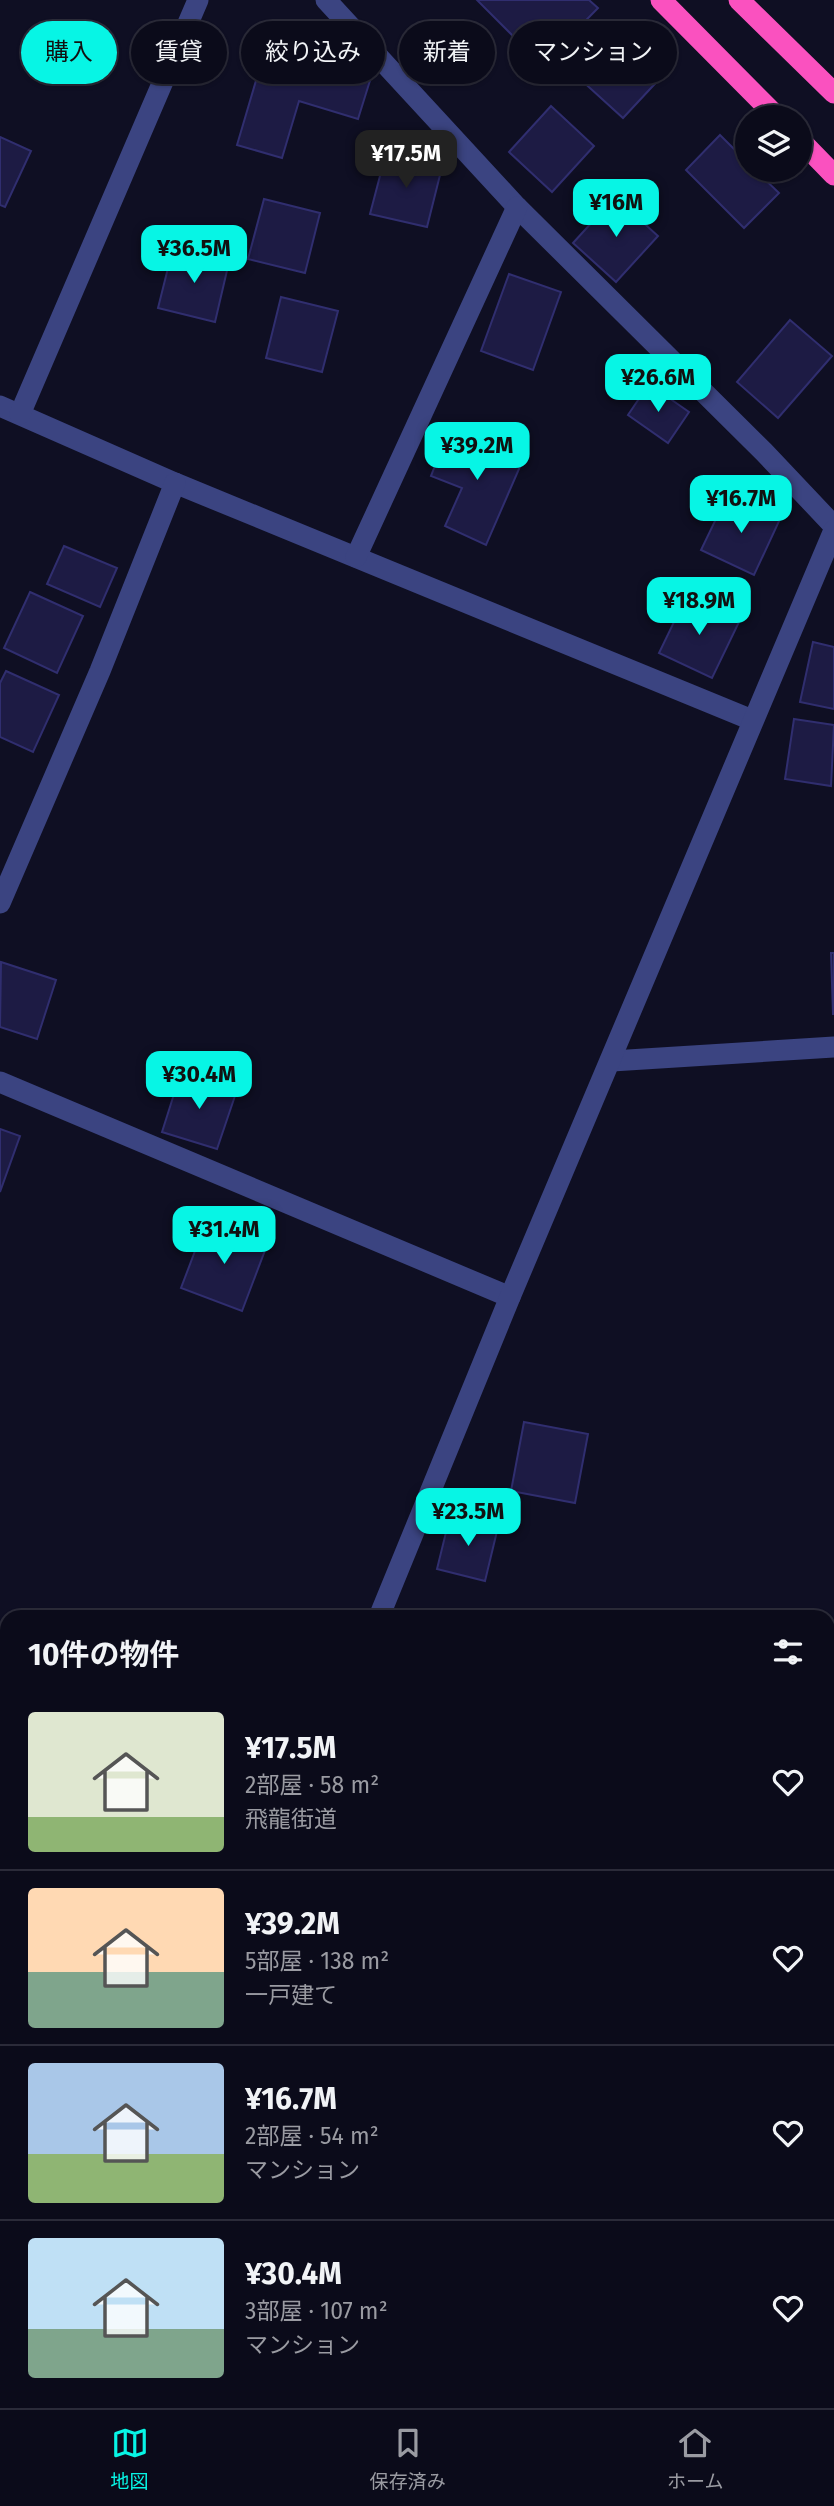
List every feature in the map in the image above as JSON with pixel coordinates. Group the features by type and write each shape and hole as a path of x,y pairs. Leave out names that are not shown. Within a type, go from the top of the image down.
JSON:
{"highway":[{"path":"662,0 765,105"},
{"path":"739,0 834,93"},
{"path":"812,152 834,175"}],"street":[{"path":"198,0 10,410 175,483 752,720"},
{"path":"326,0 517,207 764,452 834,528 612,1061 510,1297 382,1610"},
{"path":"356,556 517,207"},
{"path":"0,903 100,671 175,483"},
{"path":"612,1061 834,1047"},
{"path":"0,1082 510,1297"}],"building":[{"path":"477,0 589,0 598,8 585,21 509,21 509,32"},
{"path":"255,84 369,84 358,119 299,101 282,158 237,145"},
{"path":"586,84 655,84 623,118"},
{"path":"551,106 594,146 552,192 509,152"},
{"path":"720,135 735,150 735,182 768,182 779,193 744,228 686,170"},
{"path":"0,137 31,151 5,207 0,205"},
{"path":"386,153 442,167 427,227 370,214"},
{"path":"615,197 658,236 616,282 573,243"},
{"path":"264,199 320,213 305,273 248,259"},
{"path":"173,248 229,262 215,322 158,308"},
{"path":"509,274 561,292 533,370 481,351"},
{"path":"281,297 338,311 322,372 266,358"},
{"path":"790,320 832,356 778,418 737,382"},
{"path":"649,384 689,412 668,443 628,415"},
{"path":"449,430 525,455 486,545 445,526 462,488 431,476"},
{"path":"728,494 780,519 754,575 701,550"},
{"path":"64,546 117,568 100,607 47,584"},
{"path":"30,592 83,616 57,673 4,648"},
{"path":"686,597 739,622 712,678 659,653"},
{"path":"813,642 834,647 834,709 800,702"},
{"path":"6,671 59,695 33,752 0,737 0,683"},
{"path":"794,719 834,725 831,786 785,779"},
{"path":"831,953 834,953 834,1014 833,1014"},
{"path":"1,962 56,980 37,1039 0,1027"},
{"path":"181,1072 237,1090 217,1149 162,1132"},
{"path":"0,1129 20,1136 0,1192"},
{"path":"206,1222 267,1245 242,1311 181,1288"},
{"path":"524,1422 588,1434 575,1503 511,1491"},
{"path":"450,1516 498,1527 485,1581 437,1569"}]}
